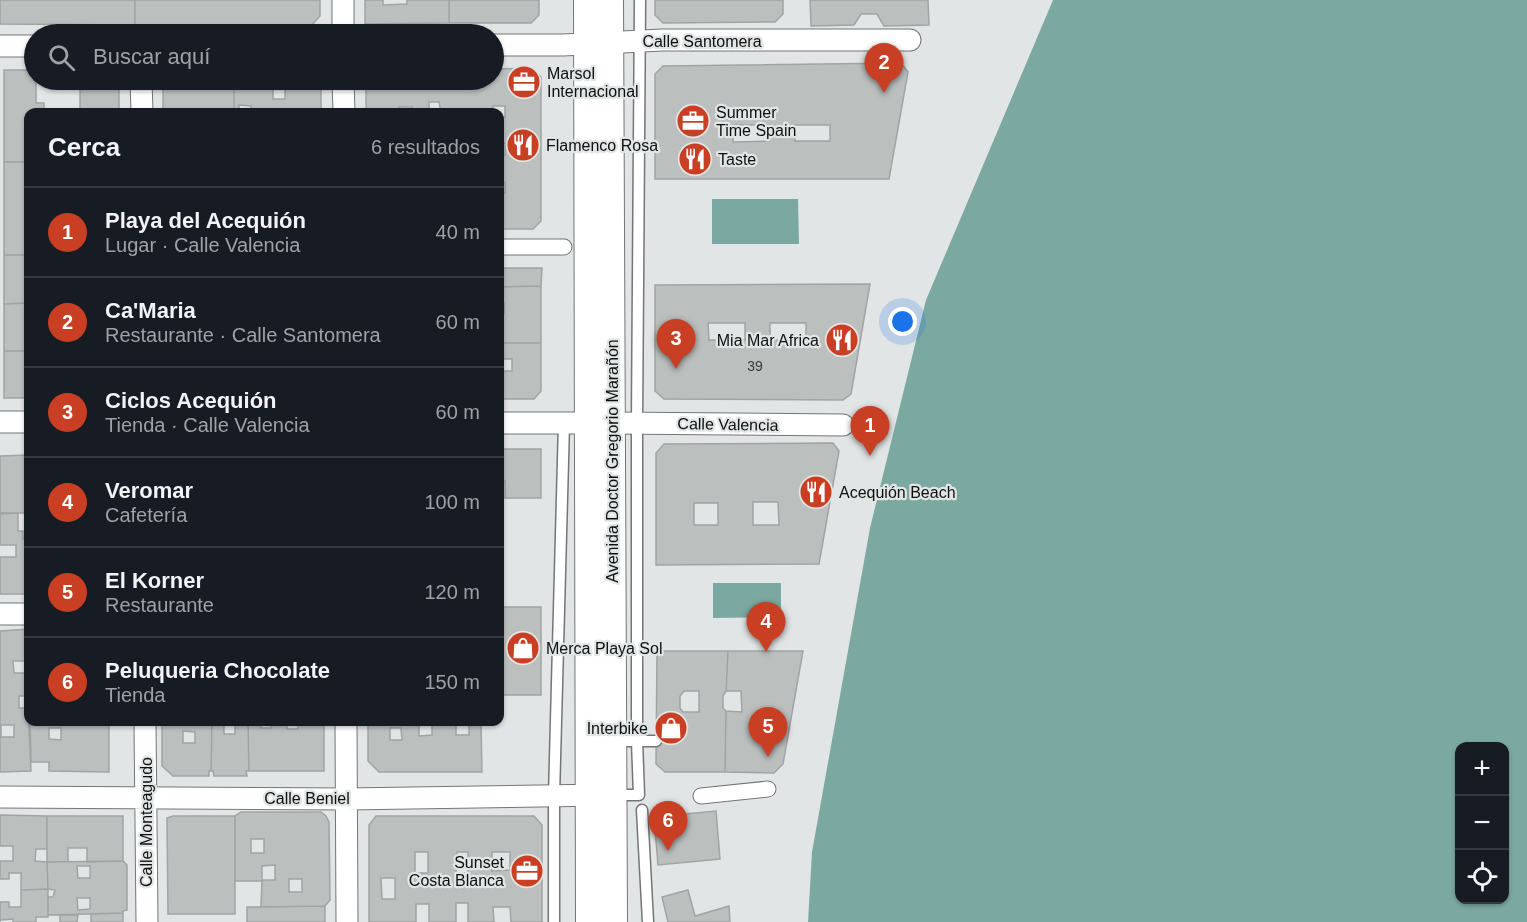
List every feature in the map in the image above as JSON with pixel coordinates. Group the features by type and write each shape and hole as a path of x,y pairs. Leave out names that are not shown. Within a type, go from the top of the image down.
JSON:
{"street":[{"path":"343,0 343,24"},
{"name":"Avenida Doctor Gregorio Marañón","path":"587,0 599,43 588,423 625,741 601,795 589,922"},
{"name":"Avenida Doctor Gregorio Marañón","path":"610,0 599,43 575,246 588,423 601,795 614,922"},
{"name":"Calle Santomera","path":"504,45 640,41 910,40"},
{"path":"0,46 24,46"},
{"path":"141,90 141,108"},
{"path":"344,90 344,108"},
{"path":"504,247 575,246"},
{"path":"0,422 24,422"},
{"name":"Calle Valencia","path":"504,423 843,425"},
{"path":"0,614 24,614"},
{"name":"Calle Monteagudo","path":"145,726 147,922"},
{"path":"346,726 347,922"},
{"path":"701,796 768,789"},
{"name":"Calle Beniel","path":"0,797 346,799 601,795"}],"lane":[{"path":"601,795 639,795 625,741 637,423 640,0"},
{"path":"554,922 554,796 588,423"},
{"path":"625,741 656,741"},
{"path":"642,810 648,922"}],"shaded area":[{"path":"1053,0 1527,0 1527,922 808,922 812,852 870,528 926,300"},
{"path":"712,199 798,199 799,244 712,244"},
{"path":"713,583 781,583 781,617 713,618"}],"building":[{"path":"0,0 135,0 135,24 0,24"},
{"path":"135,0 320,0 320,16 313,24 135,24"},
{"path":"365,0 383,0 383,5 407,4 407,0 449,0 449,23 365,24"},
{"path":"449,0 539,0 539,15 531,23 449,23"},
{"path":"655,0 783,0 783,14 775,22 663,23 655,15"},
{"path":"810,0 928,0 929,25 884,26 877,14 861,14 854,25 811,26"},
{"path":"901,63 908,72 889,179 655,179 655,74 663,66","holes":["733,125 769,125 769,141 733,142","795,125 830,125 830,141 795,141"]},
{"path":"533,68 541,77 541,221 533,229 504,229 505,106 440,108 439,102 429,102 429,108 366,108 366,90 504,90 504,69"},
{"path":"4,70 24,70 24,90 36,90 36,103 44,103 44,108 24,108 24,162 4,162"},
{"path":"80,90 119,90 119,108 80,108"},
{"path":"163,90 234,90 234,108 163,108"},
{"path":"234,90 273,90 273,99 285,99 285,90 321,90 321,108 251,108 251,106 239,105 239,108 234,108"},
{"path":"4,162 24,162 24,255 4,255"},
{"path":"4,255 24,255 24,303 4,304"},
{"path":"504,268 542,268 541,286 504,287"},
{"path":"870,284 851,394 843,400 664,399 655,391 655,285","holes":["708,323 745,323 745,340 709,340","770,323 806,323 806,340 770,340"]},
{"path":"541,286 541,343 504,343 504,287"},
{"path":"24,303 24,351 4,351 4,304"},
{"path":"504,343 541,343 541,391 534,399 504,399 504,371 512,371 512,359 504,359"},
{"path":"4,351 24,351 24,398 4,398"},
{"path":"833,443 839,451 819,564 656,565 656,453 664,444","holes":["753,502 778,502 779,525 753,525","694,503 718,503 718,525 694,525"]},
{"path":"504,449 541,449 541,498 505,498"},
{"path":"24,455 24,513 0,513 0,456"},
{"path":"18,513 18,531 23,531 24,539 24,594 0,594 0,557 16,557 16,545 0,545 0,514"},
{"path":"504,607 541,607 541,695 504,695"},
{"path":"24,629 24,661 13,661 14,673 24,673 24,696 19,696 19,708 24,708 24,726 29,726 31,771 0,772 0,631","holes":["1,725 14,725 14,737 1,737"]},
{"path":"657,651 728,651 726,691 723,696 723,708 726,711 725,772 665,772 656,764","holes":["684,691 699,691 699,712 683,712 680,708 680,696"]},
{"path":"728,651 803,651 783,764 774,773 725,772 726,711 742,712 741,691 726,691"},
{"path":"30,726 109,726 109,772 49,771 49,762 31,762","holes":["49,728 61,728 61,740 49,739"]},
{"path":"162,726 212,726 209,776 173,776 162,766","holes":["183,731 195,732 195,743 183,743"]},
{"path":"212,726 224,726 224,734 235,734 235,726 248,726 249,771 246,771 247,776 214,776 211,771"},
{"path":"248,726 271,728 271,726 287,726 287,729 298,729 298,726 324,726 324,771 249,771"},
{"path":"368,726 419,726 419,736 432,735 432,726 456,726 456,735 469,735 469,726 481,726 482,772 379,772 368,761","holes":["390,728 401,728 402,740 390,740"]},
{"path":"716,811 720,859 658,865 654,817"},
{"path":"241,812 321,812 326,816 329,822 330,900 325,906 261,907 262,881 235,881 235,816","holes":["251,839 264,839 264,853 251,853","275,865 275,880 262,880 262,866","289,879 302,879 302,892 289,892"]},
{"path":"0,815 47,816 47,849 36,849 35,861 47,862 48,889 21,890 21,873 9,873 9,879 0,879 0,861 13,861 13,846 0,846"},
{"path":"47,816 123,816 123,861 87,862 87,848 68,848 68,862 47,862"},
{"path":"173,816 235,816 235,914 168,914 167,818"},
{"path":"376,816 534,816 542,825 542,922 511,922 510,907 493,907 494,922 468,922 468,903 456,903 456,922 429,922 429,904 416,904 416,922 369,922 369,825","holes":["415,852 428,852 428,873 415,873","457,852 468,852 468,873 456,873","492,852 510,852 510,870 492,871","381,878 395,878 395,899 382,899"]},
{"path":"123,861 127,865 127,910 123,913 48,915 48,897 53,897 55,890 48,889 47,862","holes":["77,866 90,866 90,878 78,878","77,898 90,898 90,909 78,910"]},
{"path":"48,889 48,917 36,917 36,922 0,920 0,902 9,902 9,907 21,907 21,890"},
{"path":"688,890 695,916 729,906 730,922 668,922 662,897"},
{"path":"325,906 325,922 247,922 247,907"},
{"path":"123,913 123,922 91,922 91,914"},
{"path":"60,915 78,915 77,922 60,922"}],"place":[{"name":"Marsol Internacional","path":"524,82"},
{"name":"Ca'Maria","path":"884,93"},
{"name":"Summer Time Spain","path":"693,121"},
{"name":"Flamenco Rosa","path":"523,145"},
{"name":"Taste","path":"695,159"},
{"name":"Mia Mar Africa","path":"842,340"},
{"name":"Ciclos Acequión","path":"676,369"},
{"name":"Playa del Acequión","path":"870,456"},
{"name":"Acequión Beach","path":"816,492"},
{"name":"Merca Playa Sol","path":"523,648"},
{"name":"Veromar","path":"766,652"},
{"name":"Interbike","path":"671,728"},
{"name":"El Korner","path":"768,757"},
{"name":"Peluqueria Chocolate","path":"668,851"},
{"name":"Sunset Costa Blanca","path":"527,871"}]}
